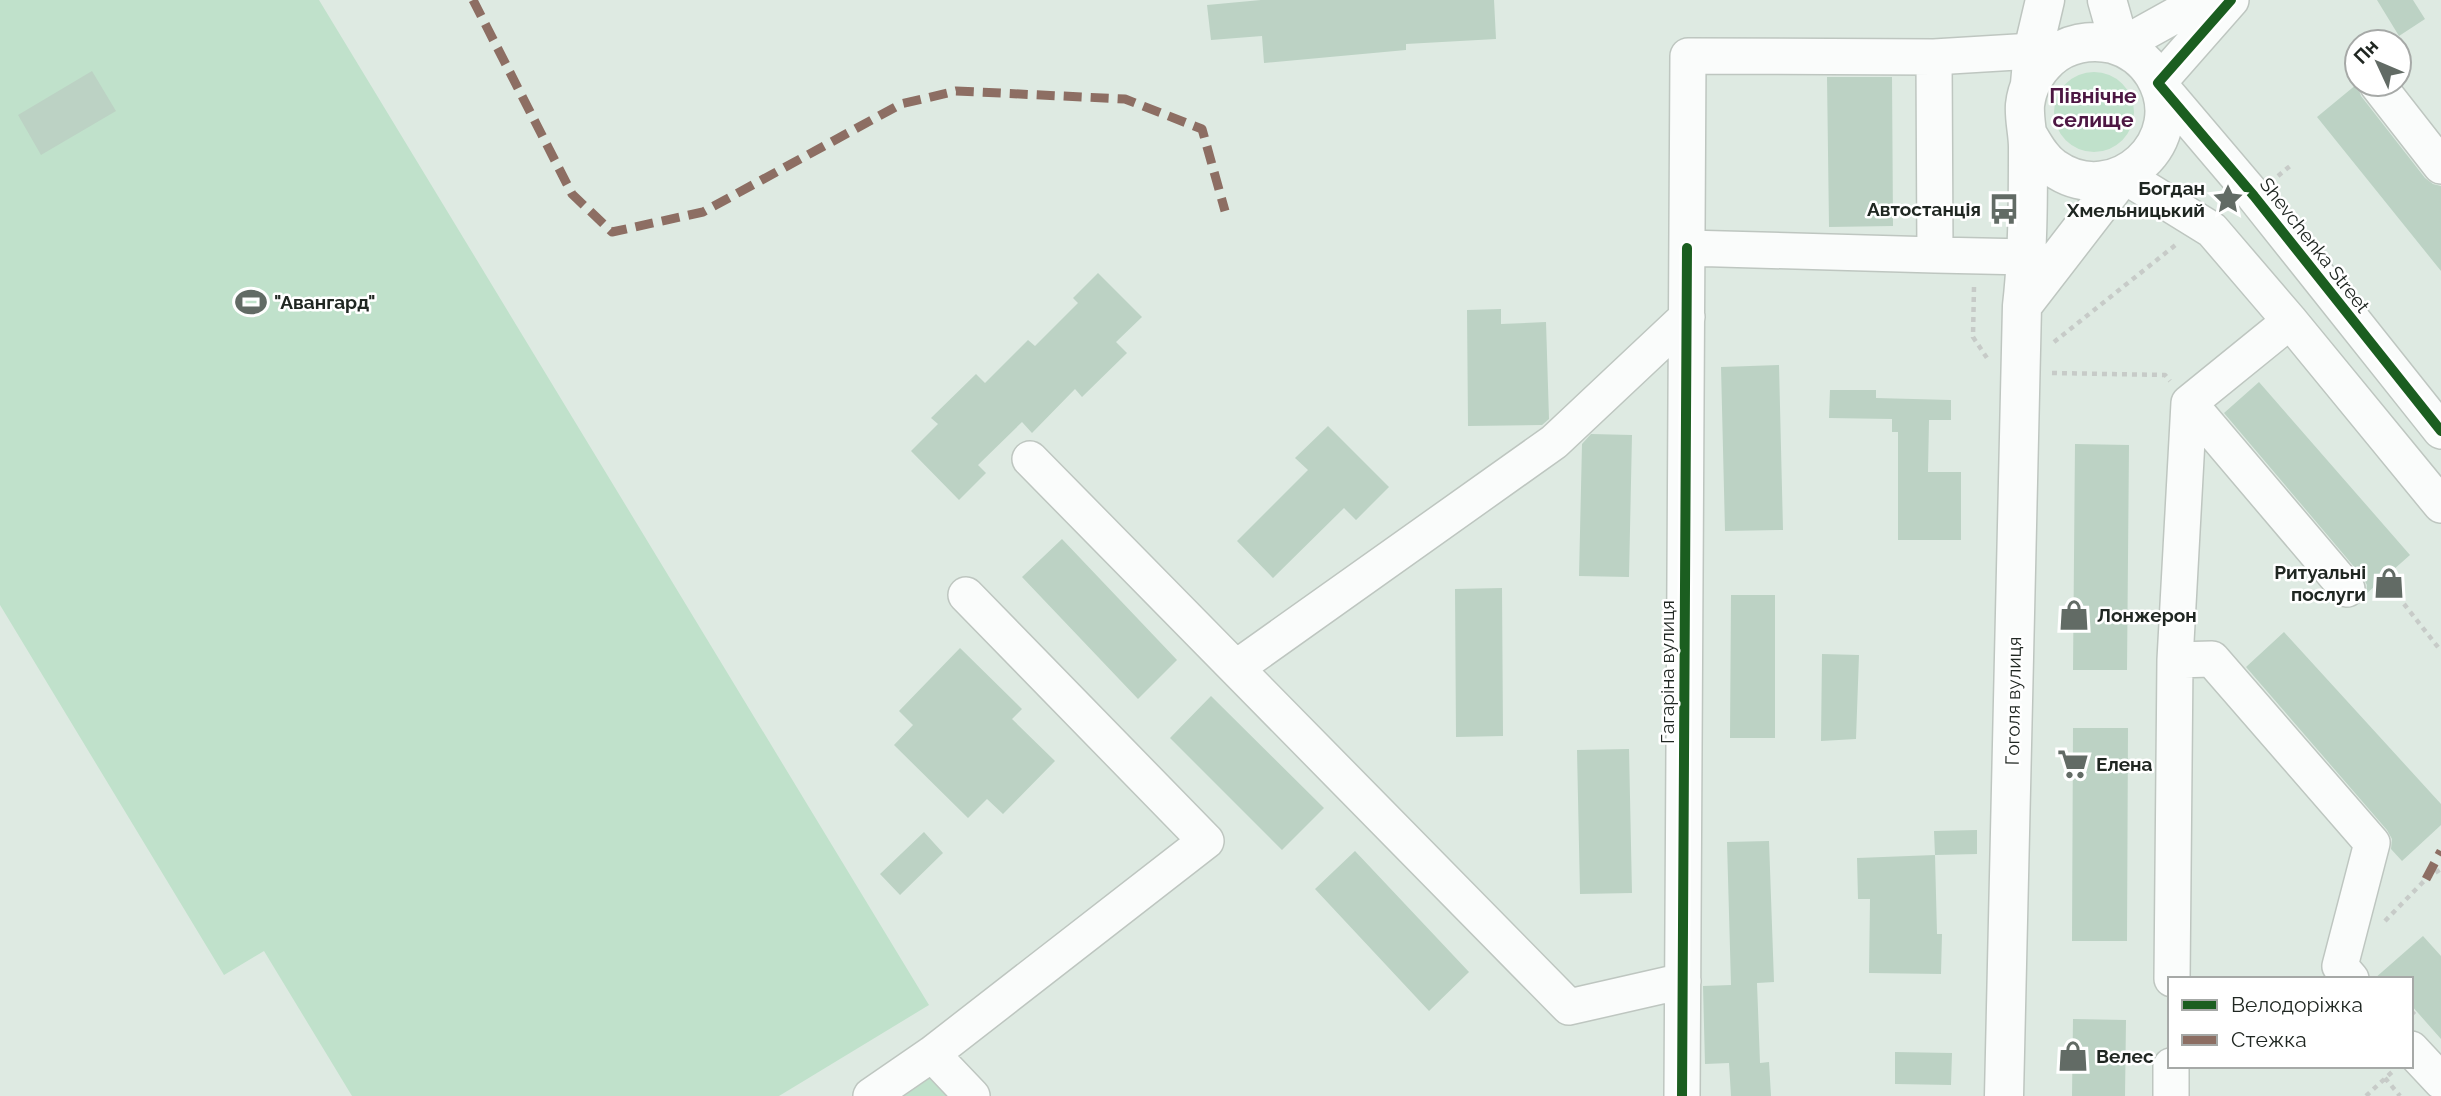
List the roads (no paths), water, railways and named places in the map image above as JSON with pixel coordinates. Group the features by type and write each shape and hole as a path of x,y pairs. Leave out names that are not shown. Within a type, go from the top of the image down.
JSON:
{"main road":[{"name":"Гоголя вулиця","path":"2004,1096 2022,306 2028,257 2028,135 2025,104 2045,0"},
{"path":"2107,0 2120,46"},
{"path":"2028,135 2040,155 2053,168 2069,177 2105,181 2138,166 2151,152 2160,136 2164,119 2164,101 2149,67 2120,46 2093,42 2066,47 2038,70 2031,69"},
{"path":"2022,306 2123,175"}],"street":[{"path":"2120,46 2203,0"},
{"path":"2158,83 2231,0"},
{"name":"Гагаріна вулиця","path":"1682,1096 1688,56 1934,57"},
{"path":"1934,255 1934,57 2031,69"},
{"name":"Shevchenka Street","path":"2158,83 2254,196 2441,431"},
{"path":"2388,98 2441,166"},
{"path":"2123,175 2212,230 2441,505"},
{"path":"1687,248 2028,257"},
{"path":"1236,668 1554,442 1686,317"},
{"path":"2172,977 2175,660 2189,404 2290,321"},
{"path":"2189,404 2347,589"},
{"path":"1030,459 1569,1007 1683,981"},
{"path":"871,1096 932,1055 1206,841 966,595"},
{"path":"2175,660 2212,659 2372,843 2340,966 2349,977"},
{"path":"2413,1051 2441,1081"},
{"path":"932,1055 972,1096"},
{"path":"2171,1068 2171,1096"}],"place":[{"name":"Богдан Хмельницький","path":"2228,199"},
{"name":"Автостанція","path":"2004,209"},
{"name":"\"Авангард\"","path":"251,302"},
{"name":"Ритуальні послуги","path":"2389,583"},
{"name":"Лонжерон","path":"2074,615"},
{"name":"Елена","path":"2073,764"},
{"name":"Велес","path":"2073,1056"}],"district":[{"name":"Північне селище","path":"2093,108"}]}
